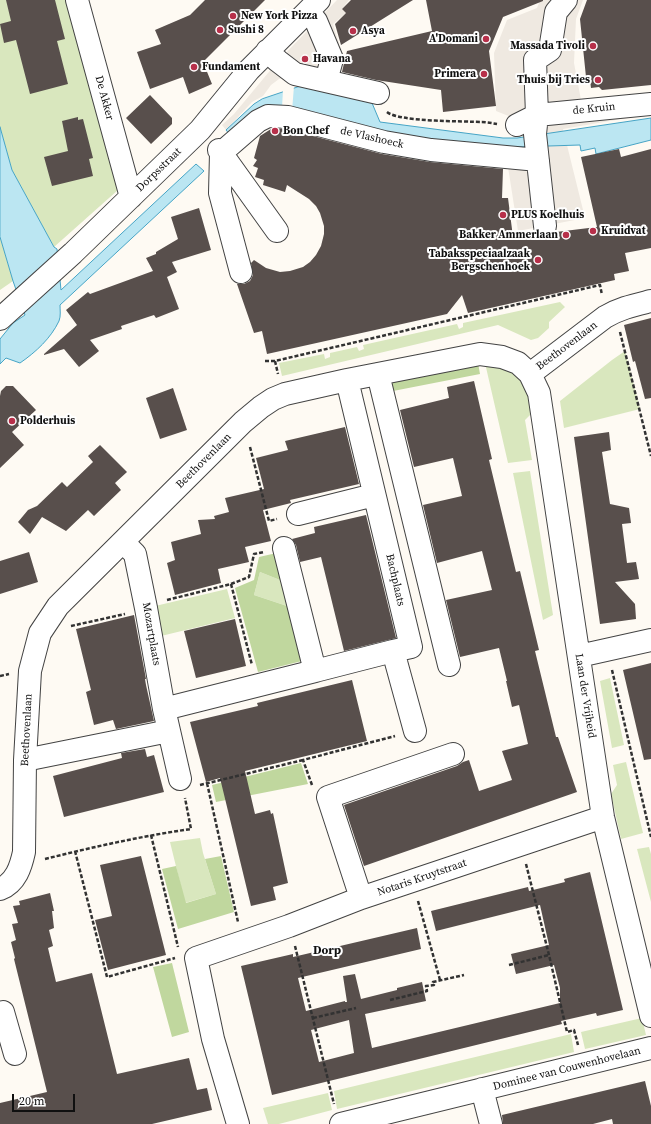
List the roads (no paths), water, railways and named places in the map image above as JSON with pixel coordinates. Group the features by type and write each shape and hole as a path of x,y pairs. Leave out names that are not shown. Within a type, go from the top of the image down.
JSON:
{"street":[{"name":"De Akker","path":"77,0 131,197"},
{"path":"545,226 533,137 536,60 550,50 556,12 566,0"},
{"name":"Dorpsstraat","path":"5,314 73,252 200,130 249,70 313,6"},
{"name":"Dorpsstraat","path":"313,6 316,21 332,58 326,81"},
{"path":"267,51 278,62 295,74 378,93"},
{"name":"de Kruin","path":"533,137 598,109 651,104"},
{"name":"de Vlashoeck","path":"221,153 258,121 268,116 288,117 384,142 423,148 533,137"},
{"path":"200,130 221,153 277,231"},
{"path":"221,153 220,192 241,272"},
{"name":"Beethovenlaan","path":"0,889 4,888 14,878 21,866 24,852 25,760 30,671 40,633 58,606 243,422 273,399 285,394 347,380 480,354 502,357 518,363 530,374 605,317 614,312 651,302"},
{"path":"378,374 449,665"},
{"name":"Laan der Vrijheid","path":"530,374 539,393 603,817 651,1016"},
{"name":"Bachplaats","path":"173,706 411,647 347,380"},
{"path":"298,514 374,495"},
{"name":"Mozartplaats","path":"123,542 135,554 146,608 173,706 169,730 181,783"},
{"path":"284,548 316,671"},
{"path":"579,656 651,640"},
{"path":"394,651 415,731"},
{"path":"25,760 169,730"},
{"path":"361,898 328,797 453,754"},
{"name":"Notaris Kruytstraat","path":"238,1124 188,957 243,942 361,898 603,817"},
{"path":"0,1013 3,1012 15,1054"},
{"name":"Dominee van Couwenhovelaan","path":"338,1116 482,1089 651,1048"},
{"name":"Dominee van Couwenhovelaan","path":"482,1089 491,1124"}],"water":[{"path":"301,86 372,103 380,122 503,138 517,138 651,118 651,140 596,154 595,148 581,151 580,145 517,147 413,138 282,106 232,137 226,130 254,104 262,99"},
{"path":"0,127 12,170 54,247 57,249 61,290 196,164 204,171 60,305 59,321 56,327 47,339 32,354 20,363 6,358 0,364 0,339 13,323 25,315 0,237"}],"place":[{"name":"New York Pizza","path":"233,16"},
{"name":"Sushi 8","path":"220,30"},
{"name":"Asya","path":"353,31"},
{"name":"A'Domani","path":"486,39"},
{"name":"Massada Tivoli","path":"593,46"},
{"name":"Havana","path":"305,59"},
{"name":"Fundament","path":"194,67"},
{"name":"Primera","path":"484,74"},
{"name":"Thuis bij Tries","path":"598,80"},
{"name":"Bon Chef","path":"275,131"},
{"name":"PLUS Koelhuis","path":"503,215"},
{"name":"Kruidvat","path":"593,231"},
{"name":"Bakker Ammerlaan","path":"566,235"},
{"name":"Tabaksspeciaalzaak Bergschenhoek","path":"538,260"},
{"name":"Polderhuis","path":"12,421"}],"district":[{"name":"Dorp","path":"327,951"}]}
